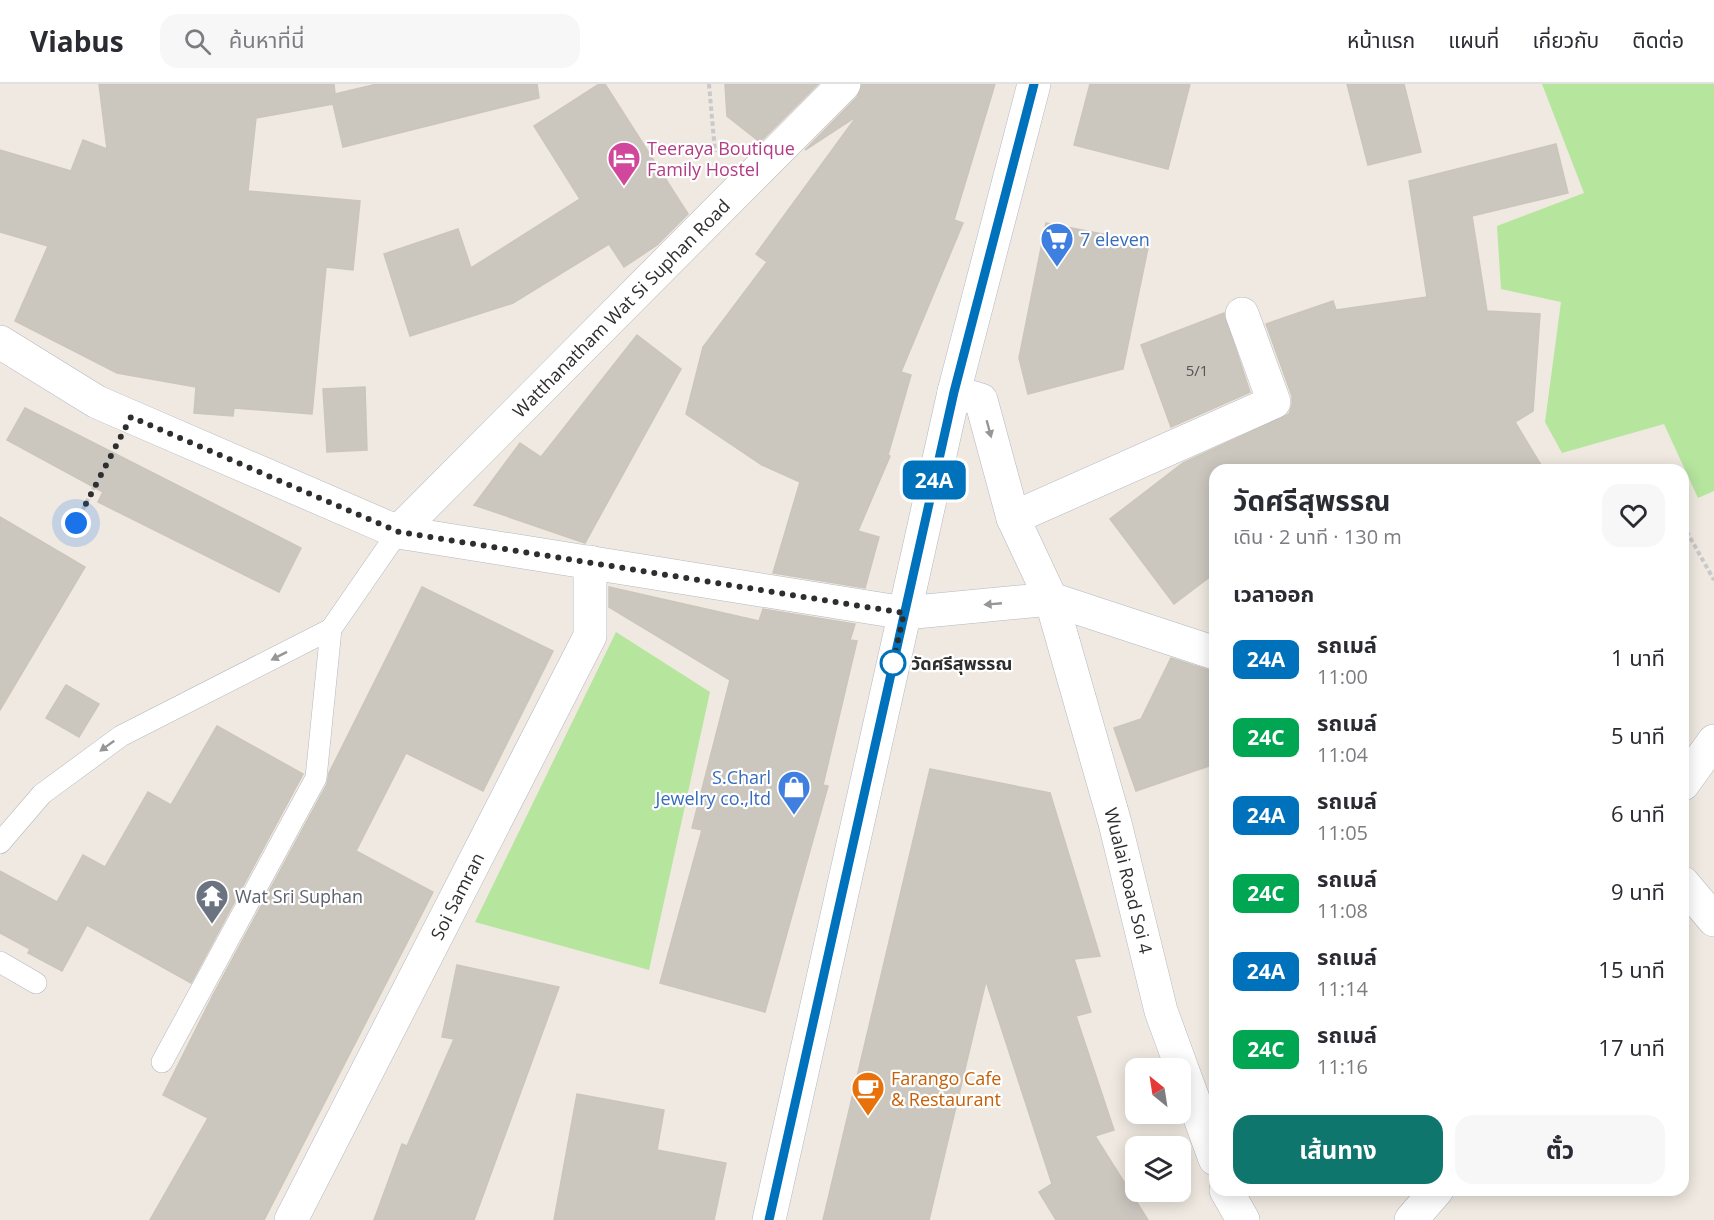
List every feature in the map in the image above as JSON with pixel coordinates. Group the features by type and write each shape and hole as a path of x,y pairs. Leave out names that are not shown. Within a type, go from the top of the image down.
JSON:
{"street":[{"name":"Watthanatham Wat Si Suphan Road","path":"399,532 844,84"},
{"path":"769,1220 954,392 1034,84"},
{"path":"1013,518 1283,399 1242,314"},
{"path":"0,342 97,402 399,532 904,613 1051,599 1209,651"},
{"name":"Wualai Road Soi 4","path":"954,392 981,400 1013,518 1051,599 1114,823 1161,1011 1209,1143"},
{"name":"Soi Samran","path":"291,1220 590,636 590,562"},
{"path":"1689,776 1714,741"},
{"path":"1229,1196 1243,1220"},
{"path":"1411,1220 1432,1196"}],"lane":[{"path":"0,843 42,794 121,736 331,629 399,532"},
{"path":"162,1062 316,778 331,629"},
{"path":"0,962 36,983"}],"path":[{"path":"709,84 715,151 748,181"},
{"path":"76,523 131,417"},
{"path":"1689,536 1714,580"}],"green space":[{"path":"1542,84 1714,84 1714,491 1698,498 1689,478 1689,464 1682,464 1664,424 1562,453 1545,422 1561,302 1501,289 1497,226 1584,193"},
{"path":"616,632 710,692 649,970 475,922"}],"building":[{"path":"99,84 334,84 335,94 377,84 537,84 539,98 343,147 333,104 256,118 248,191 360,201 353,270 326,267 312,414 234,408 233,416 194,413 196,387 117,373 15,321 48,246 0,232 0,150 71,171 83,140 107,149"},
{"path":"599,84 605,84 688,214 657,245 624,267 609,244 513,303 410,336 384,254 458,229 471,268 580,199 534,126"},
{"path":"725,84 818,84 760,142 727,116"},
{"path":"862,84 995,84 954,220 963,223 901,372 911,375 888,455 890,456 858,531 879,537 865,588 773,573 800,482 762,465 686,414 703,347 767,262 756,254 857,116 805,150 857,97"},
{"path":"1090,84 1190,84 1168,169 1074,145"},
{"path":"1347,84 1404,84 1421,152 1368,165"},
{"path":"1556,144 1568,193 1472,216 1487,311 1540,314 1533,411 1515,422 1540,464 1209,464 1209,578 1174,604 1110,519 1183,463 1289,414 1292,396 1266,324 1333,301 1336,310 1427,297 1409,181"},
{"path":"1046,223 1149,243 1123,369 1028,394 1019,358"},
{"path":"1224,313 1250,392 1171,427 1141,345"},
{"path":"637,335 681,369 585,543 474,505 520,443 541,457"},
{"path":"365,387 367,450 327,452 323,389"},
{"path":"25,408 301,548 279,592 98,502 103,492 7,440"},
{"path":"0,517 85,567 0,710"},
{"path":"422,587 553,651 483,791 406,753 356,851 433,892 264,1220 150,1220 208,1118 163,1095 213,995 327,784 329,773"},
{"path":"609,587 759,621 763,609 855,624 850,640 857,641 823,785 828,786 765,1012 660,983 702,830 692,828 730,680 609,607"},
{"path":"1171,658 1209,670 1209,766 1136,791 1114,728 1141,719"},
{"path":"66,685 99,704 79,737 46,718"},
{"path":"217,726 303,774 191,983 87,925 62,971 28,953 30,949 0,933 0,871 57,902 83,855 105,867 148,792 171,805"},
{"path":"930,769 1050,793 1100,956 1074,959 1091,1012 1076,1016 1114,1130 1095,1136 1125,1184 1125,1202 1137,1202 1148,1220 1056,1220 1039,1192 1052,1184 986,981 929,1220 823,1220"},
{"path":"457,965 559,987 474,1220 374,1220 402,1144 407,1146 454,1039 442,1037"},
{"path":"577,1094 664,1110 657,1150 726,1163 714,1220 554,1220"}],"bus line":[{"name":"24A","path":"769,1220 954,392 1034,84"}],"place":[{"name":"Teeraya Boutique Family Hostel","path":"624,187"},
{"name":"7 eleven","path":"1057,268"},
{"name":"วัดศรีสุพรรณ","path":"893,663"},
{"name":"S.Charl Jewelry co.,ltd","path":"794,816"},
{"name":"Wat Sri Suphan","path":"212,925"},
{"name":"Farango Cafe & Restaurant","path":"868,1117"}],"route":[{"path":"76,523 131,417 399,532 878,607 904,613 893,663"}]}
